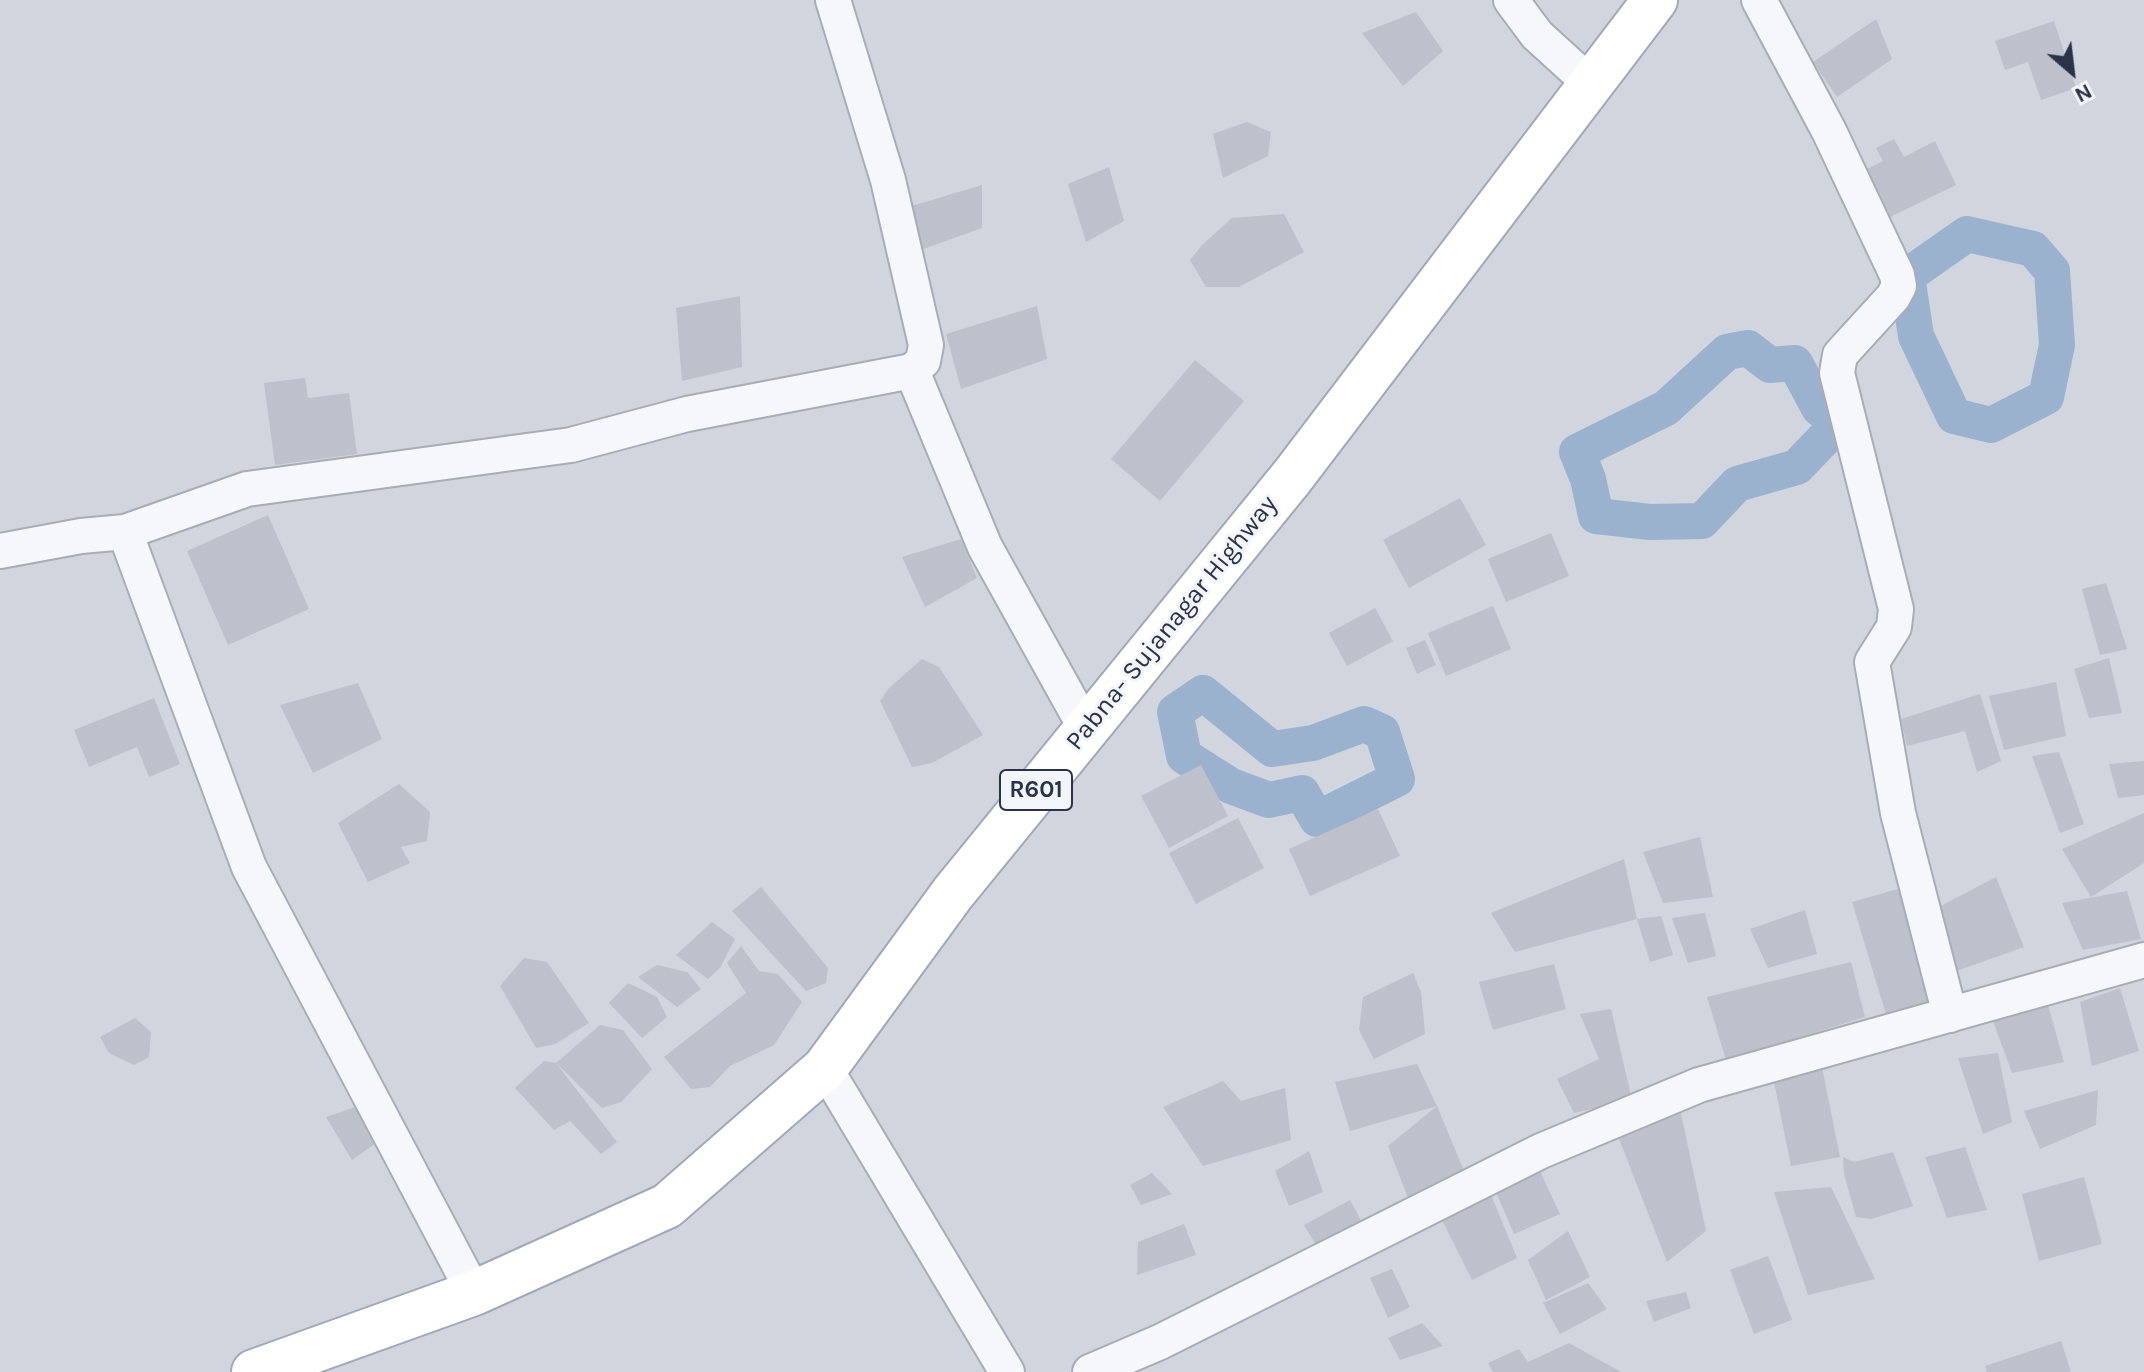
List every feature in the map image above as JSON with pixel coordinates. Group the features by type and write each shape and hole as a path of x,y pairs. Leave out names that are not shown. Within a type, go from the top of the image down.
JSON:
{"main road":[{"name":"Pabna- Sujanagar Highway","path":"254,1372 474,1293 667,1206 825,1068 953,893 1085,727 1292,477 1655,0"}],"street":[{"path":"0,551 81,536 125,532 247,489 571,445 687,414 912,371 923,361 923,332 888,180 833,0"},
{"path":"1511,0 1537,35 1592,85"},
{"path":"1759,0 1829,131 1897,275 1899,286 1893,297 1840,355 1837,373 1896,609 1894,627 1872,662 1898,813 1950,1015"},
{"path":"912,371 985,547 1085,727"},
{"path":"125,532 249,867 474,1293"},
{"path":"1090,1372 1160,1342 1541,1151 1699,1085 2144,960"},
{"path":"825,1068 1007,1372"}],"shaded area":[{"path":"0,0 2144,0 2144,1372 0,1372"}],"building":[{"path":"1416,12 1443,51 1403,86 1362,33"},
{"path":"1876,19 1892,59 1837,97 1813,62"},
{"path":"2054,21 2076,88 2041,100 2028,62 2005,70 1995,41"},
{"path":"1247,122 1271,132 1268,156 1223,178 1213,134"},
{"path":"1894,139 1904,157 1935,141 1956,185 1886,219 1863,171 1883,161 1876,148"},
{"path":"1109,167 1124,221 1086,242 1068,184"},
{"path":"982,185 982,228 912,253 905,208"},
{"path":"1284,214 1304,252 1239,287 1206,287 1190,260 1202,245 1232,218"},
{"path":"740,296 742,367 682,381 676,308"},
{"path":"1037,306 1047,359 961,389 946,334"},
{"path":"1195,360 1244,401 1160,501 1111,459"},
{"path":"305,378 308,398 349,393 357,454 275,465 264,383"},
{"path":"1460,498 1486,545 1409,588 1383,540"},
{"path":"268,515 309,609 228,645 187,551"},
{"path":"1551,533 1569,576 1506,602 1488,559"},
{"path":"961,539 977,578 925,607 902,557"},
{"path":"2106,583 2127,649 2100,655 2082,589"},
{"path":"1493,606 1511,649 1446,676 1428,633"},
{"path":"1375,608 1393,641 1347,666 1329,633"},
{"path":"1425,640 1436,665 1417,674 1406,648"},
{"path":"2109,658 2122,713 2089,718 2074,669"},
{"path":"922,659 939,667 983,735 932,763 912,767 880,701 889,688"},
{"path":"2056,682 2066,736 2004,750 1989,696"},
{"path":"358,683 382,739 313,773 280,705"},
{"path":"1980,694 2001,761 1977,772 1965,731 1907,746 1901,719"},
{"path":"154,698 180,764 149,777 137,747 89,767 74,730"},
{"path":"2059,752 2084,824 2060,833 2032,756"},
{"path":"2144,761 2144,795 2118,798 2109,764"},
{"path":"1201,765 1228,816 1169,848 1141,796"},
{"path":"399,784 430,812 427,841 401,847 410,863 368,882 338,823"},
{"path":"1378,809 1400,856 1310,896 1289,849"},
{"path":"2144,813 2144,863 2091,897 2062,849"},
{"path":"1238,818 1264,868 1196,904 1169,853"},
{"path":"1700,837 1713,897 1663,903 1643,852"},
{"path":"1624,859 1637,919 1515,952 1491,913"},
{"path":"1996,877 2024,947 1954,972 1937,908"},
{"path":"761,887 828,968 826,983 806,991 732,911"},
{"path":"1905,887 1930,1007 1888,1021 1852,902"},
{"path":"2127,891 2141,939 2083,950 2062,903"},
{"path":"1805,910 1817,954 1768,968 1750,929"},
{"path":"1705,913 1716,956 1688,963 1672,918"},
{"path":"1661,916 1673,955 1650,962 1637,919"},
{"path":"712,922 735,939 720,968 708,979 676,955"},
{"path":"741,946 759,971 778,974 802,1002 774,1045 730,1066 710,1087 691,1089 664,1057 746,993 727,963"},
{"path":"524,958 547,962 589,1023 555,1044 536,1048 500,986"},
{"path":"1851,962 1865,1017 1726,1060 1707,997"},
{"path":"1554,964 1566,1009 1493,1030 1479,982"},
{"path":"657,965 687,972 701,989 677,1007 638,977"},
{"path":"1413,973 1421,992 1425,1034 1374,1059 1359,1030 1363,997"},
{"path":"628,983 657,997 667,1017 642,1038 609,1003"},
{"path":"2120,988 2139,1051 2092,1066 2080,1002"},
{"path":"2046,998 2064,1062 2012,1073 1990,1013"},
{"path":"1611,1009 1632,1100 1574,1113 1557,1079 1599,1059 1580,1014"},
{"path":"135,1018 151,1032 149,1057 134,1065 109,1053 100,1037"},
{"path":"600,1025 623,1030 652,1069 621,1102 602,1108 556,1063"},
{"path":"1998,1053 2012,1122 1983,1134 1958,1058"},
{"path":"544,1061 556,1063 617,1142 601,1154 570,1121 554,1130 515,1088"},
{"path":"1417,1064 1437,1106 1350,1131 1335,1082"},
{"path":"1822,1067 1840,1157 1791,1166 1773,1077"},
{"path":"1223,1081 1241,1101 1285,1088 1291,1140 1203,1166 1163,1107"},
{"path":"2098,1090 2096,1125 2040,1149 2024,1111"},
{"path":"358,1106 376,1143 352,1160 326,1117"},
{"path":"1437,1106 1464,1171 1408,1198 1388,1146"},
{"path":"1680,1109 1706,1231 1667,1262 1616,1131"},
{"path":"1965,1147 1987,1210 1947,1218 1925,1157"},
{"path":"1309,1151 1323,1192 1289,1206 1275,1171"},
{"path":"1893,1152 1913,1206 1871,1219 1856,1217 1844,1174 1843,1157 1854,1162"},
{"path":"1538,1167 1560,1214 1514,1234 1493,1185"},
{"path":"1152,1173 1172,1194 1141,1205 1130,1185"},
{"path":"2084,1177 2102,1244 2039,1261 2022,1194"},
{"path":"1831,1187 1875,1279 1808,1295 1774,1192"},
{"path":"1489,1190 1517,1258 1472,1280 1439,1214"},
{"path":"1350,1200 1363,1224 1318,1248 1304,1225"},
{"path":"1184,1224 1196,1255 1137,1275 1138,1242"},
{"path":"1568,1231 1590,1277 1546,1300 1528,1260"},
{"path":"1768,1256 1792,1320 1754,1334 1730,1270"},
{"path":"1392,1269 1410,1307 1388,1318 1370,1278"},
{"path":"1588,1283 1607,1309 1560,1334 1543,1303"},
{"path":"1686,1292 1691,1308 1654,1322 1646,1301"},
{"path":"1422,1323 1443,1346 1400,1360 1388,1338"},
{"path":"2061,1341 2071,1372 1987,1372 1985,1366"},
{"path":"1569,1343 1621,1372 1493,1372 1488,1363 1519,1349 1528,1362"}],"waterway":[{"path":"1967,234 2033,249 2052,271 2057,345 2046,397 1991,425 1954,416 1916,336 1907,276 1967,234"},
{"path":"1748,348 1770,365 1795,363 1819,408 1839,423 1797,467 1737,484 1702,521 1650,522 1596,516 1588,479 1577,452 1666,408 1727,352 1748,348"},
{"path":"1203,693 1272,749 1313,743 1364,724 1382,732 1397,779 1317,819 1302,793 1269,800 1231,786 1184,756 1175,712 1203,693"}]}
